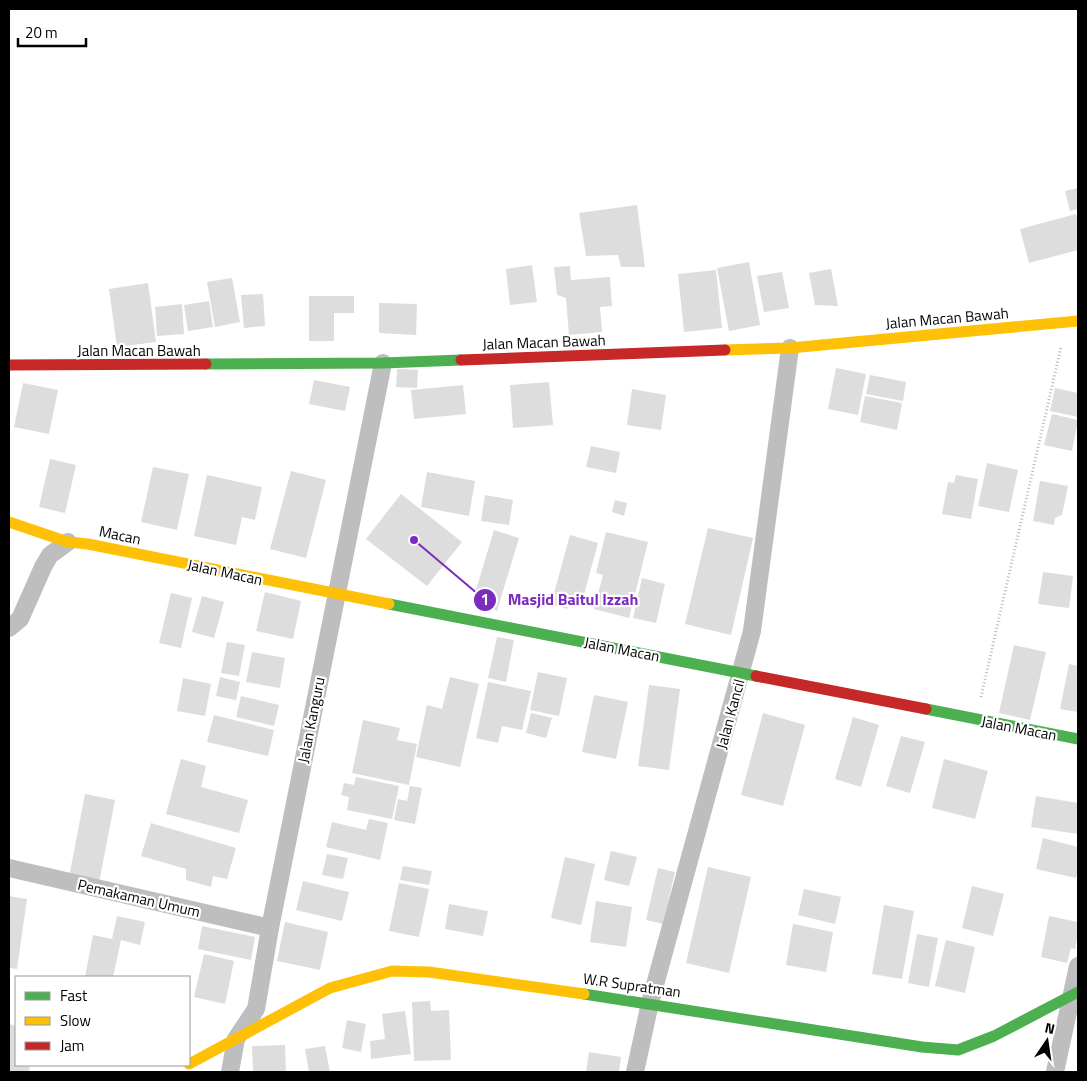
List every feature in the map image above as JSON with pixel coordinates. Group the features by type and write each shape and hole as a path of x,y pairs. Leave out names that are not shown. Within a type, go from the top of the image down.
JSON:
{"street":[{"name":"Jalan Macan Bawah","path":"9,366 383,363 790,348 1072,321"},
{"name":"Jalan Kancil","path":"635,1072 650,1003 752,631 790,348"},
{"name":"Jalan Kanguru","path":"230,1072 236,1039 256,1009 270,928 383,363"},
{"name":"Macan","path":"9,522 68,542 88,544 166,560"},
{"path":"9,628 20,619 50,555 68,542"},
{"name":"Jalan Macan","path":"166,560 1078,739"},
{"name":"Pemakaman Umum","path":"9,868 270,928"},
{"path":"1055,1072 1075,994 1078,966"},
{"name":"W.R Supratman","path":"190,1064 330,988 392,971 429,972 650,1003 922,1047 958,1050 994,1036 1075,994"}],"path":[{"path":"975,719 1072,321"}],"building":[{"path":"1078,188 1078,209 1070,211 1065,191"},
{"path":"637,205 645,267 621,267 618,255 586,256 579,213"},
{"path":"1076,214 1078,222 1078,250 1029,263 1020,229"},
{"path":"749,262 760,325 729,331 717,268"},
{"path":"532,265 537,302 510,305 506,269"},
{"path":"570,266 571,280 610,277 612,306 600,307 602,332 569,335 566,298 557,295 554,267"},
{"path":"831,269 838,306 815,305 809,273"},
{"path":"716,270 722,328 684,332 678,274"},
{"path":"782,272 789,308 764,312 757,276"},
{"path":"232,278 240,322 215,327 207,282"},
{"path":"148,283 156,342 117,347 109,289"},
{"path":"263,294 265,326 244,328 241,295"},
{"path":"309,296 354,296 354,313 334,313 334,341 309,341"},
{"path":"209,301 213,327 188,331 184,305"},
{"path":"379,303 417,304 416,335 379,333"},
{"path":"182,304 184,334 157,336 155,307"},
{"path":"836,368 866,374 858,415 828,409"},
{"path":"397,369 418,370 417,388 396,387"},
{"path":"870,375 906,382 903,401 866,394"},
{"path":"314,380 350,387 345,411 309,404"},
{"path":"549,382 553,425 513,428 510,385"},
{"path":"23,383 58,390 49,434 14,427"},
{"path":"463,385 466,414 414,419 411,390"},
{"path":"1055,388 1078,393 1078,417 1050,411"},
{"path":"632,389 666,395 661,430 627,425"},
{"path":"865,396 902,403 897,430 860,422"},
{"path":"1052,414 1078,420 1072,451 1044,445"},
{"path":"591,446 620,452 616,473 586,467"},
{"path":"50,459 76,465 65,513 39,507"},
{"path":"987,463 1018,470 1009,512 978,506"},
{"path":"153,467 189,474 177,530 141,522"},
{"path":"291,471 326,480 306,558 270,549"},
{"path":"427,472 475,481 469,516 421,507"},
{"path":"207,475 262,487 255,520 242,517 236,545 194,536"},
{"path":"956,475 978,479 971,519 942,514 948,482 954,483"},
{"path":"1040,481 1068,486 1062,515 1055,518 1054,525 1033,521"},
{"path":"401,494 462,542 427,586 366,539"},
{"path":"485,495 513,500 509,525 481,521"},
{"path":"615,500 627,503 624,516 612,512"},
{"path":"708,528 753,538 731,635 685,624"},
{"path":"494,530 519,538 497,611 472,603"},
{"path":"606,532 648,542 629,618 594,609 603,575 596,573"},
{"path":"570,535 598,543 583,598 571,595 567,609 551,604"},
{"path":"1043,572 1073,576 1069,608 1038,604"},
{"path":"642,578 665,584 656,623 633,618"},
{"path":"265,592 301,601 293,639 256,631"},
{"path":"171,593 192,598 181,648 159,643"},
{"path":"202,596 224,602 214,638 192,632"},
{"path":"497,637 514,640 506,682 488,678"},
{"path":"227,642 245,645 239,676 221,673"},
{"path":"1014,645 1046,652 1030,720 999,713"},
{"path":"252,652 285,658 280,688 246,682"},
{"path":"1069,664 1078,666 1078,712 1060,709"},
{"path":"538,672 567,678 559,716 530,710"},
{"path":"220,677 240,682 236,700 216,696"},
{"path":"450,677 479,684 460,767 416,757 427,705 442,709"},
{"path":"183,678 211,684 205,716 177,711"},
{"path":"488,682 531,691 522,730 502,726 498,743 476,738"},
{"path":"649,685 680,689 669,770 638,766"},
{"path":"594,695 628,702 616,759 582,752"},
{"path":"241,696 279,705 274,726 236,717"},
{"path":"531,713 552,718 546,738 526,733"},
{"path":"763,713 805,725 783,806 741,795"},
{"path":"214,715 274,730 268,756 207,742"},
{"path":"853,717 879,725 861,787 835,779"},
{"path":"363,720 400,728 397,740 417,744 409,785 352,773"},
{"path":"901,736 925,742 910,793 886,786"},
{"path":"181,759 206,766 201,787 248,800 239,833 166,814"},
{"path":"944,759 988,771 975,819 932,808"},
{"path":"356,777 399,786 392,819 347,810 349,797 341,795 344,783 354,785"},
{"path":"410,786 422,788 415,824 394,820 398,799 407,801"},
{"path":"85,794 115,800 99,883 69,877"},
{"path":"1036,796 1078,803 1078,834 1031,827"},
{"path":"369,819 388,823 380,860 326,847 332,822 366,830"},
{"path":"151,823 236,848 227,879 213,876 211,887 186,880 186,869 141,856"},
{"path":"1043,838 1078,847 1076,878 1036,869"},
{"path":"611,851 637,857 629,886 604,880"},
{"path":"327,854 348,858 343,879 322,875"},
{"path":"565,857 595,864 581,925 551,918"},
{"path":"403,866 432,871 429,885 400,880"},
{"path":"708,867 751,877 729,973 686,963"},
{"path":"658,868 675,872 663,924 646,920"},
{"path":"303,881 349,892 342,921 296,910"},
{"path":"399,883 429,889 419,937 389,931"},
{"path":"972,886 1004,894 993,936 962,928"},
{"path":"804,889 841,897 835,924 798,915"},
{"path":"9,896 27,899 17,969 9,968"},
{"path":"596,901 632,907 626,947 590,942"},
{"path":"449,904 488,911 483,936 445,929"},
{"path":"884,905 914,911 902,979 872,974"},
{"path":"117,916 145,922 140,945 121,940 113,976 85,976 93,935 112,939"},
{"path":"1049,916 1078,922 1075,949 1071,948 1067,963 1041,957"},
{"path":"285,922 328,932 320,970 277,961"},
{"path":"793,924 833,932 826,972 786,965"},
{"path":"202,926 255,937 251,960 198,949"},
{"path":"917,934 938,938 929,987 908,983"},
{"path":"946,940 975,947 965,993 935,986"},
{"path":"204,954 234,961 225,1004 194,997"},
{"path":"430,1001 431,1011 449,1010 451,1060 414,1061 412,1002"},
{"path":"405,1011 411,1054 371,1059 370,1041 385,1039 382,1014"},
{"path":"347,1020 366,1024 361,1052 342,1048"},
{"path":"9,1024 15,1026 15,1066 30,1066 29,1072 9,1072"},
{"path":"285,1045 286,1072 253,1072 252,1046"},
{"path":"325,1046 330,1072 309,1072 305,1049"},
{"path":"589,1052 621,1057 619,1072 586,1072"}],"traffic: fast":[{"path":"206,364 383,363 461,360"},
{"path":"389,604 756,676"},
{"path":"926,709 1078,739"},
{"path":"584,994 922,1047 958,1050 994,1036 1078,992"}],"traffic: slow":[{"path":"725,350 790,348 1078,321"},
{"path":"9,522 68,542 88,544 389,604"},
{"path":"190,1063 330,988 392,971 429,972 584,994"}],"traffic: jam":[{"path":"461,360 725,350"},
{"path":"9,365 206,364"},
{"path":"756,676 926,709"}],"place":[{"name":"Masjid Baitul Izzah","path":"414,540"}]}
